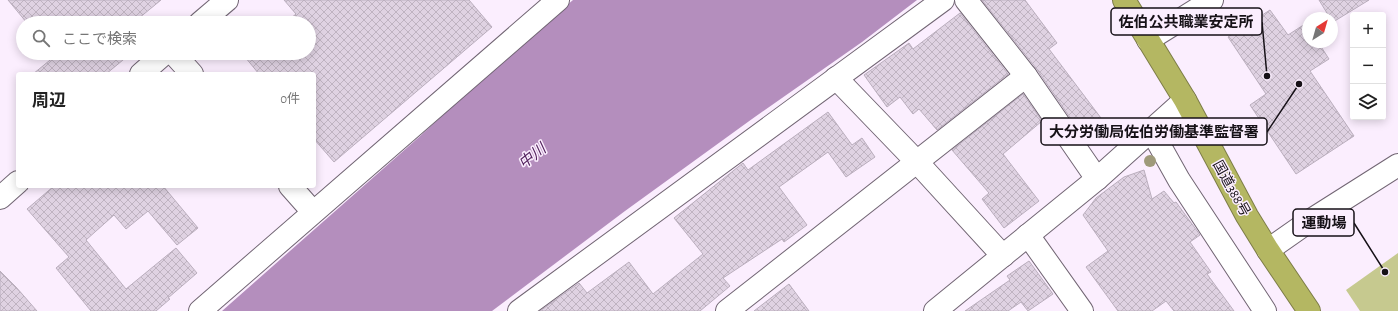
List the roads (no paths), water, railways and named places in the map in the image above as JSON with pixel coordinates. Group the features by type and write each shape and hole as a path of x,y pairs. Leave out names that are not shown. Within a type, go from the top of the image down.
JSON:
{"highway":[{"name":"国道388号","path":"1124,0 1185,100 1247,216 1309,311"}],"street":[{"path":"208,16 227,0"},
{"path":"200,311 558,0"},
{"path":"519,311 943,0"},
{"path":"966,0 1026,76 1097,179"},
{"path":"1148,40 1212,0"},
{"path":"143,72 157,60"},
{"path":"179,60 190,72"},
{"path":"727,311 1026,76"},
{"path":"836,78 917,162 1003,256"},
{"path":"935,311 1097,179 1185,100"},
{"path":"1151,130 1179,180 1265,311"},
{"path":"1268,250 1308,222 1398,165"},
{"path":"0,198 16,184"},
{"path":"292,188 313,212"},
{"path":"1028,235 1082,311"}],"water":[{"name":"中川","path":"573,0 917,0 862,42 625,211 492,311 222,311 418,138 497,65"}],"place":[{"name":"佐伯公共職業安定所","path":"1267,76"},
{"name":"大分労働局佐伯労働基準監督署","path":"1299,84"},
{"name":"運動場","path":"1385,272"}]}
